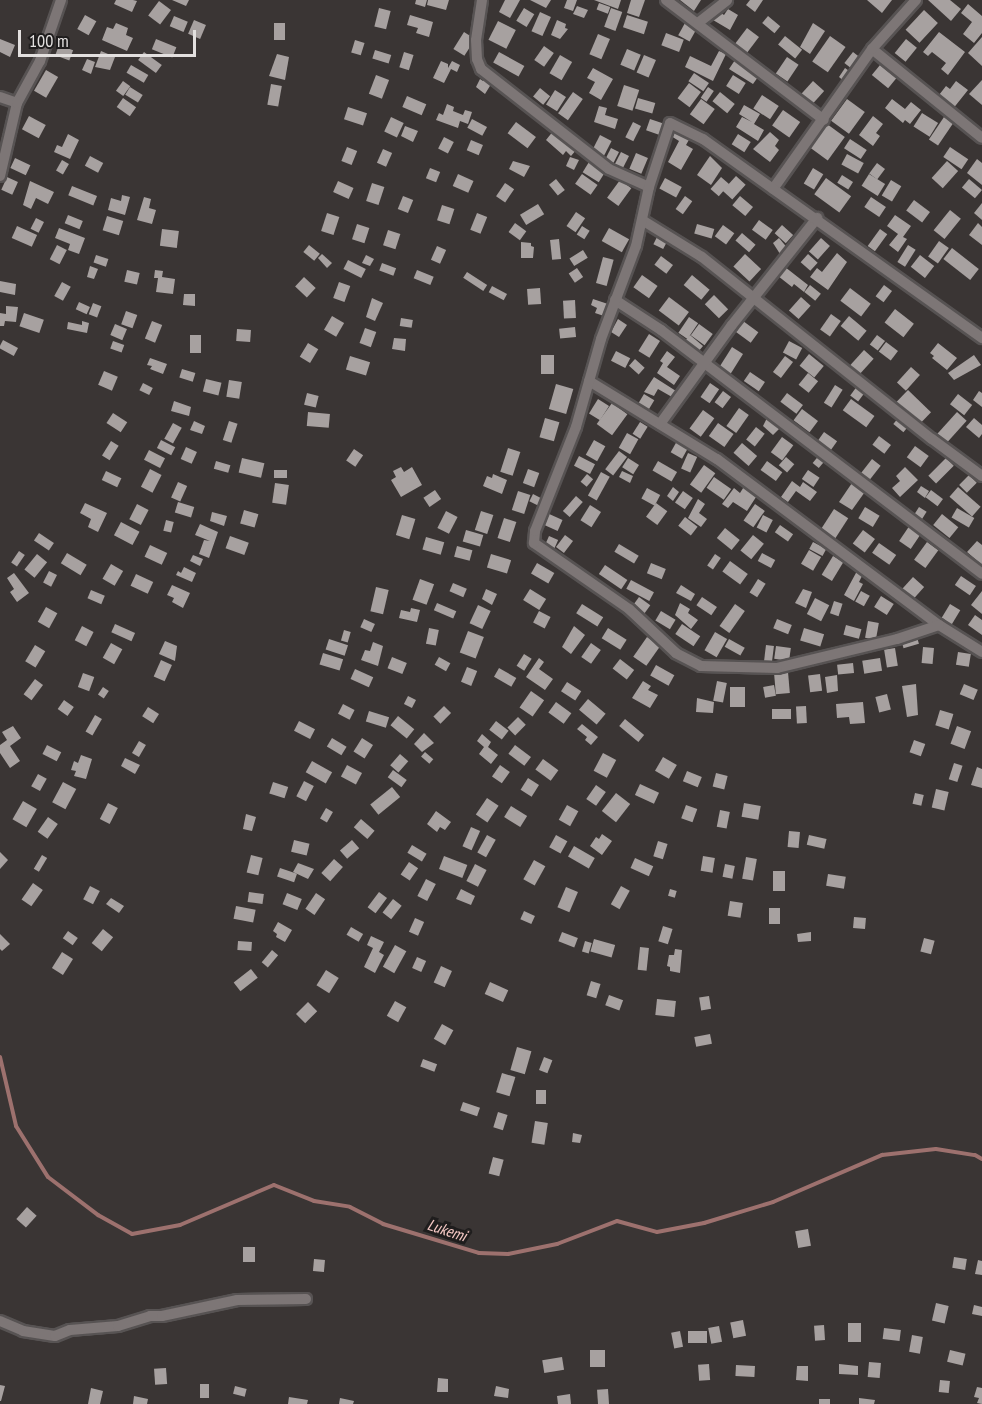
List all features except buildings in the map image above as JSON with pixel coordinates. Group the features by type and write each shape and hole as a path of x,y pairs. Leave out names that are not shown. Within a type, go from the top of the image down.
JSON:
{"street":[{"path":"0,176 17,103 40,61 62,0"},
{"path":"482,0 476,40 477,59 481,69 609,169 649,186"},
{"path":"666,0 824,120"},
{"path":"699,23 727,0"},
{"path":"773,189 824,120 872,49 916,0"},
{"path":"872,49 982,138"},
{"path":"0,97 17,103"},
{"path":"939,625 897,639 777,668 702,666 676,653 629,609 534,543 535,531 576,427 582,399 615,300 636,246 649,186 670,123 703,139 817,218 982,338"},
{"path":"660,424 753,298 817,218"},
{"path":"642,220 702,257 982,476"},
{"path":"615,300 661,330 982,574"},
{"path":"589,381 717,459 939,625 982,652"},
{"path":"0,1321 23,1331 55,1336 70,1330 118,1326 150,1316 162,1316 237,1299 306,1299"}],"waterway":[{"name":"Lukemi","path":"0,1057 16,1126 48,1177 98,1215 132,1234 180,1225 274,1185 314,1201 350,1207 383,1224 479,1253 508,1254 557,1244 617,1221 657,1232 704,1223 773,1202 882,1155 936,1149 975,1155 982,1159"}]}
